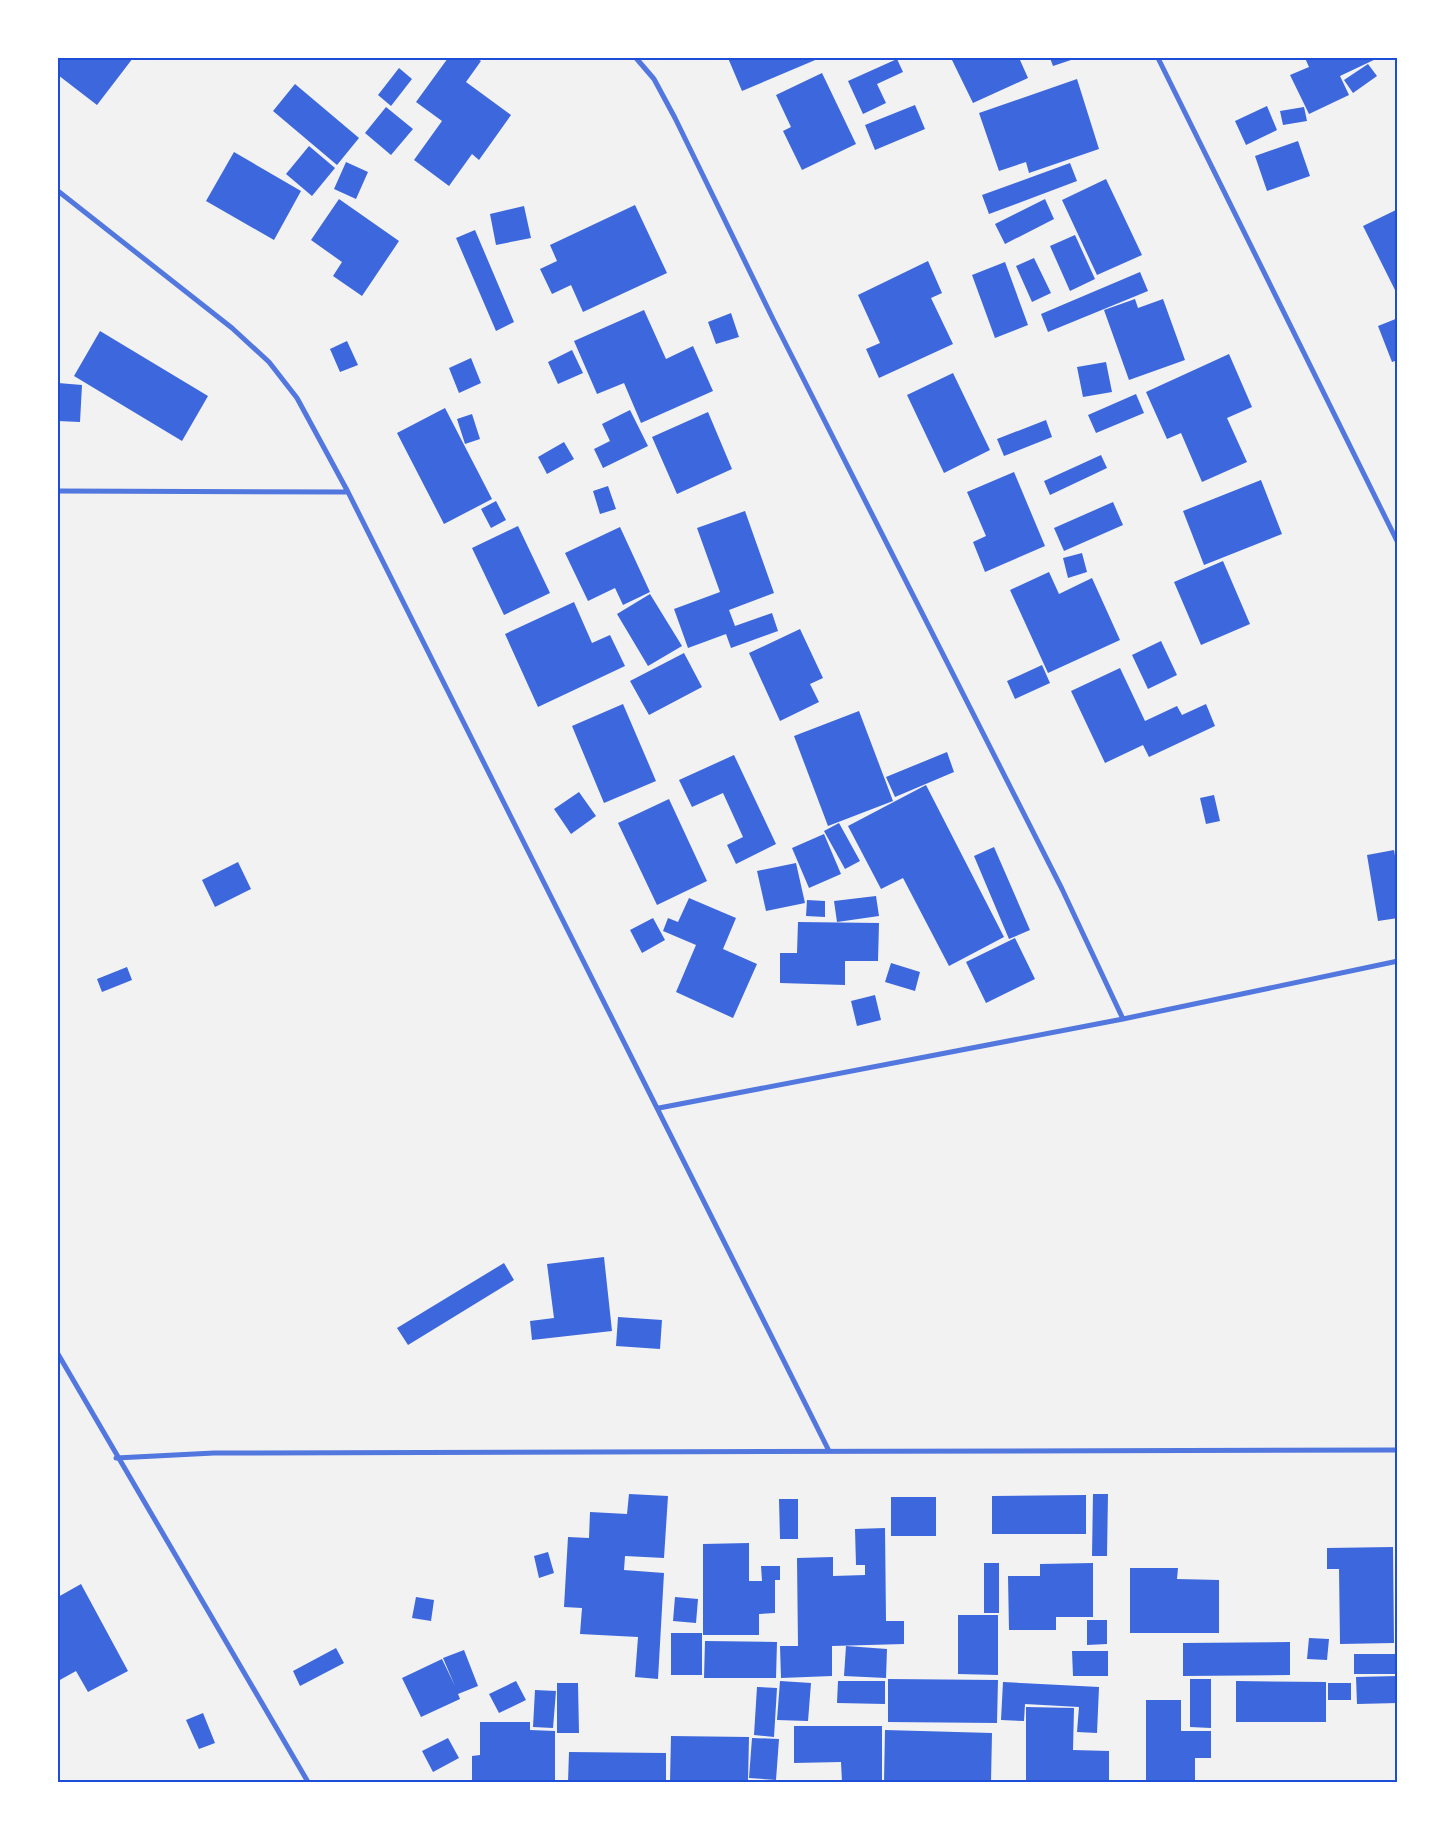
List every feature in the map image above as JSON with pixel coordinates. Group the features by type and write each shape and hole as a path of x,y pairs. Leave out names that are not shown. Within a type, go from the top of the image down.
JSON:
{"street":[{"path":"636,58 654,79 674,118 773,319 1062,890 1123,1019"},
{"path":"1158,58 1398,543"},
{"path":"58,191 232,328 269,362 297,398 348,492 660,1108 830,1451"},
{"path":"58,490 348,492"},
{"path":"660,1108 1123,1019 1398,961"},
{"path":"58,1354 116,1458 308,1782"},
{"path":"116,1458 214,1453 1398,1450"}],"building":[{"path":"58,58 133,58 97,105 58,75"},
{"path":"448,58 476,58 481,61 466,82 511,115 479,160 472,154 449,186 414,160 442,121 416,102"},
{"path":"728,58 820,58 742,91"},
{"path":"951,58 1027,58 1020,60 1028,78 973,103"},
{"path":"1050,58 1077,58 1053,66"},
{"path":"1305,58 1378,58 1340,76 1349,95 1309,114 1290,75 1309,67"},
{"path":"897,59 903,72 877,84 886,103 863,114 848,81"},
{"path":"1368,64 1377,76 1353,93 1344,80"},
{"path":"399,68 412,79 391,106 378,95"},
{"path":"822,73 856,144 802,170 783,131 791,127 776,95"},
{"path":"1077,79 1099,149 1029,173 1026,162 999,171 979,113"},
{"path":"295,84 359,138 337,165 273,111"},
{"path":"915,105 925,129 875,150 865,125"},
{"path":"1267,106 1277,130 1246,145 1235,121"},
{"path":"386,107 413,129 391,155 365,133"},
{"path":"1304,107 1307,121 1283,125 1280,111"},
{"path":"1298,141 1310,176 1267,191 1255,156"},
{"path":"309,146 335,168 312,196 286,174"},
{"path":"234,152 301,191 274,240 206,201"},
{"path":"346,162 368,172 356,199 334,189"},
{"path":"1070,163 1077,181 989,214 982,195"},
{"path":"1106,179 1142,255 1097,275 1062,200"},
{"path":"339,199 399,241 362,296 333,276 342,262 311,240"},
{"path":"1045,199 1054,219 1005,244 995,224"},
{"path":"635,205 667,273 583,312 571,285 552,294 540,269 557,261 550,245"},
{"path":"524,206 531,238 496,245 490,214"},
{"path":"1398,209 1398,296 1363,226"},
{"path":"475,230 514,322 496,331 456,238"},
{"path":"1075,235 1095,279 1070,291 1050,246"},
{"path":"1034,258 1051,293 1032,302 1016,266"},
{"path":"928,261 942,293 931,298 953,344 879,378 866,349 880,343 858,295"},
{"path":"1005,262 1028,325 995,338 972,275"},
{"path":"1140,272 1148,291 1048,332 1041,314"},
{"path":"1135,299 1138,308 1163,299 1185,360 1129,380 1104,310"},
{"path":"644,310 666,359 693,346 713,391 641,423 624,383 597,394 574,341"},
{"path":"731,313 739,337 716,344 708,322"},
{"path":"1398,318 1398,360 1392,362 1378,326"},
{"path":"100,331 208,396 182,441 74,376"},
{"path":"347,341 358,365 340,372 330,349"},
{"path":"572,350 583,373 558,384 548,362"},
{"path":"1229,354 1252,407 1227,418 1247,462 1202,482 1181,433 1167,439 1146,392"},
{"path":"471,358 481,383 459,393 449,368"},
{"path":"1106,362 1112,392 1083,397 1077,367"},
{"path":"953,373 990,450 944,473 907,395"},
{"path":"58,383 82,385 80,422 58,421"},
{"path":"1136,394 1144,413 1096,433 1088,415"},
{"path":"445,408 492,499 444,524 397,433"},
{"path":"630,410 648,446 603,468 594,449 610,441 602,424"},
{"path":"708,412 732,469 677,494 652,437"},
{"path":"472,414 480,439 465,444 457,419"},
{"path":"1046,420 1052,437 1004,456 997,439"},
{"path":"564,442 574,459 547,474 538,457"},
{"path":"1101,455 1107,468 1050,495 1044,481"},
{"path":"1014,472 1045,546 985,572 973,542 986,536 967,492"},
{"path":"1261,480 1282,534 1204,565 1183,511"},
{"path":"608,486 616,509 600,514 593,491"},
{"path":"496,501 506,520 491,528 481,509"},
{"path":"1113,502 1123,525 1064,551 1054,528"},
{"path":"745,511 774,593 729,610 735,626 772,613 778,631 731,648 726,634 688,648 674,609 720,592 697,528"},
{"path":"518,526 550,593 504,615 472,548"},
{"path":"620,527 650,592 623,605 615,588 588,601 565,553"},
{"path":"1082,553 1087,572 1068,578 1063,558"},
{"path":"1223,561 1250,624 1201,645 1174,582"},
{"path":"1049,572 1059,594 1092,578 1120,640 1048,673 1010,590"},
{"path":"650,594 682,646 648,666 617,614"},
{"path":"574,602 592,643 610,635 625,666 538,707 505,634"},
{"path":"800,629 823,678 810,684 819,702 780,721 749,653"},
{"path":"1161,641 1177,675 1148,689 1132,655"},
{"path":"684,653 702,687 649,715 630,681"},
{"path":"1042,665 1050,683 1015,699 1007,681"},
{"path":"1120,668 1145,721 1177,706 1182,715 1206,704 1215,726 1149,757 1143,745 1105,763 1071,691"},
{"path":"623,704 656,781 604,803 572,726"},
{"path":"859,711 893,801 828,826 794,736"},
{"path":"947,752 954,772 895,797 886,777"},
{"path":"734,755 776,844 736,864 727,845 743,837 723,793 692,807 679,780"},
{"path":"926,785 1004,937 949,966 903,878 881,889 848,826"},
{"path":"579,792 596,816 571,834 554,809"},
{"path":"1214,795 1220,821 1206,824 1200,798"},
{"path":"669,799 707,881 657,905 618,823"},
{"path":"839,823 860,861 845,869 824,831"},
{"path":"824,834 841,874 809,888 792,848"},
{"path":"994,847 1030,930 1009,939 974,856"},
{"path":"1394,850 1398,873 1398,918 1378,921 1367,855"},
{"path":"238,862 251,889 215,907 202,880"},
{"path":"796,863 805,903 766,911 757,871"},
{"path":"876,896 879,916 837,922 834,901"},
{"path":"689,898 736,918 723,949 757,964 733,1018 676,992 696,945 663,931 668,918 678,922"},
{"path":"807,900 825,901 825,917 806,916"},
{"path":"653,918 665,940 642,953 630,930"},
{"path":"798,922 879,923 878,961 845,961 845,985 780,983 780,953 797,953"},
{"path":"1015,938 1035,979 986,1003 966,962"},
{"path":"891,963 920,972 915,991 885,982"},
{"path":"127,967 132,980 102,992 97,979"},
{"path":"875,995 881,1020 857,1026 851,1001"},
{"path":"604,1257 612,1331 532,1340 530,1321 554,1318 547,1264"},
{"path":"504,1263 514,1280 408,1345 397,1328"},
{"path":"618,1317 662,1320 660,1349 616,1346"},
{"path":"629,1494 668,1496 664,1558 625,1556 624,1570 664,1573 658,1679 635,1677 638,1637 580,1634 582,1608 564,1607 568,1537 589,1538 590,1512 627,1514"},
{"path":"1093,1494 1108,1494 1107,1556 1092,1556"},
{"path":"1086,1495 1086,1534 992,1534 992,1496"},
{"path":"891,1497 936,1497 936,1536 891,1536"},
{"path":"779,1499 798,1499 798,1539 780,1539"},
{"path":"885,1528 886,1621 904,1621 904,1644 832,1646 832,1676 781,1678 780,1646 798,1646 797,1558 833,1557 833,1576 865,1575 865,1565 856,1565 855,1529"},
{"path":"749,1543 749,1581 762,1581 761,1566 780,1566 780,1580 775,1580 775,1613 759,1614 759,1635 703,1635 703,1544"},
{"path":"1393,1547 1394,1643 1340,1644 1339,1569 1327,1569 1327,1548"},
{"path":"548,1552 554,1573 539,1578 534,1556"},
{"path":"984,1563 999,1563 999,1613 984,1613"},
{"path":"1093,1563 1093,1617 1056,1617 1056,1630 1009,1630 1008,1576 1040,1576 1040,1564"},
{"path":"1130,1568 1178,1568 1177,1579 1219,1580 1219,1633 1130,1633"},
{"path":"81,1584 128,1671 88,1692 76,1671 58,1681 58,1597"},
{"path":"416,1597 434,1600 431,1621 412,1618"},
{"path":"675,1597 698,1599 696,1623 673,1621"},
{"path":"958,1615 998,1615 998,1675 958,1674"},
{"path":"1087,1620 1107,1620 1107,1644 1087,1645"},
{"path":"671,1633 702,1633 702,1675 671,1675"},
{"path":"1309,1638 1329,1639 1327,1660 1307,1659"},
{"path":"705,1641 777,1642 776,1678 704,1678"},
{"path":"1290,1642 1290,1675 1183,1676 1183,1643"},
{"path":"846,1646 887,1649 886,1678 844,1676"},
{"path":"336,1648 344,1663 300,1686 293,1671"},
{"path":"464,1650 478,1686 458,1694 460,1699 421,1717 402,1678 442,1659 455,1686 443,1658"},
{"path":"1072,1651 1108,1651 1108,1676 1073,1676"},
{"path":"1354,1654 1398,1654 1398,1674 1354,1674"},
{"path":"1398,1676 1398,1703 1357,1704 1356,1677"},
{"path":"888,1679 998,1680 997,1723 888,1722"},
{"path":"1190,1679 1211,1679 1211,1728 1190,1727"},
{"path":"516,1681 526,1700 499,1713 489,1694"},
{"path":"780,1681 811,1683 808,1721 777,1720"},
{"path":"838,1681 885,1681 885,1704 837,1703"},
{"path":"1236,1681 1326,1682 1326,1722 1236,1722"},
{"path":"1003,1682 1099,1687 1097,1733 1077,1732 1079,1707 1025,1704 1024,1721 1001,1720"},
{"path":"557,1683 578,1683 579,1733 557,1733"},
{"path":"1328,1683 1351,1683 1351,1700 1328,1700"},
{"path":"757,1687 777,1688 774,1737 754,1735"},
{"path":"535,1690 556,1691 553,1728 533,1727"},
{"path":"1146,1700 1181,1700 1181,1731 1211,1731 1211,1758 1195,1758 1195,1782 1146,1782"},
{"path":"1026,1707 1074,1708 1073,1750 1109,1751 1109,1782 1026,1782"},
{"path":"203,1713 215,1743 199,1749 186,1720"},
{"path":"480,1722 530,1722 530,1730 555,1731 555,1782 472,1782 472,1756 480,1755"},
{"path":"794,1726 882,1726 882,1782 842,1782 841,1762 794,1763"},
{"path":"885,1730 992,1733 991,1782 884,1782"},
{"path":"671,1736 749,1737 748,1782 670,1782"},
{"path":"448,1738 459,1758 433,1772 422,1751"},
{"path":"752,1738 779,1739 776,1780 749,1778"},
{"path":"569,1752 666,1753 666,1782 568,1782"}]}
